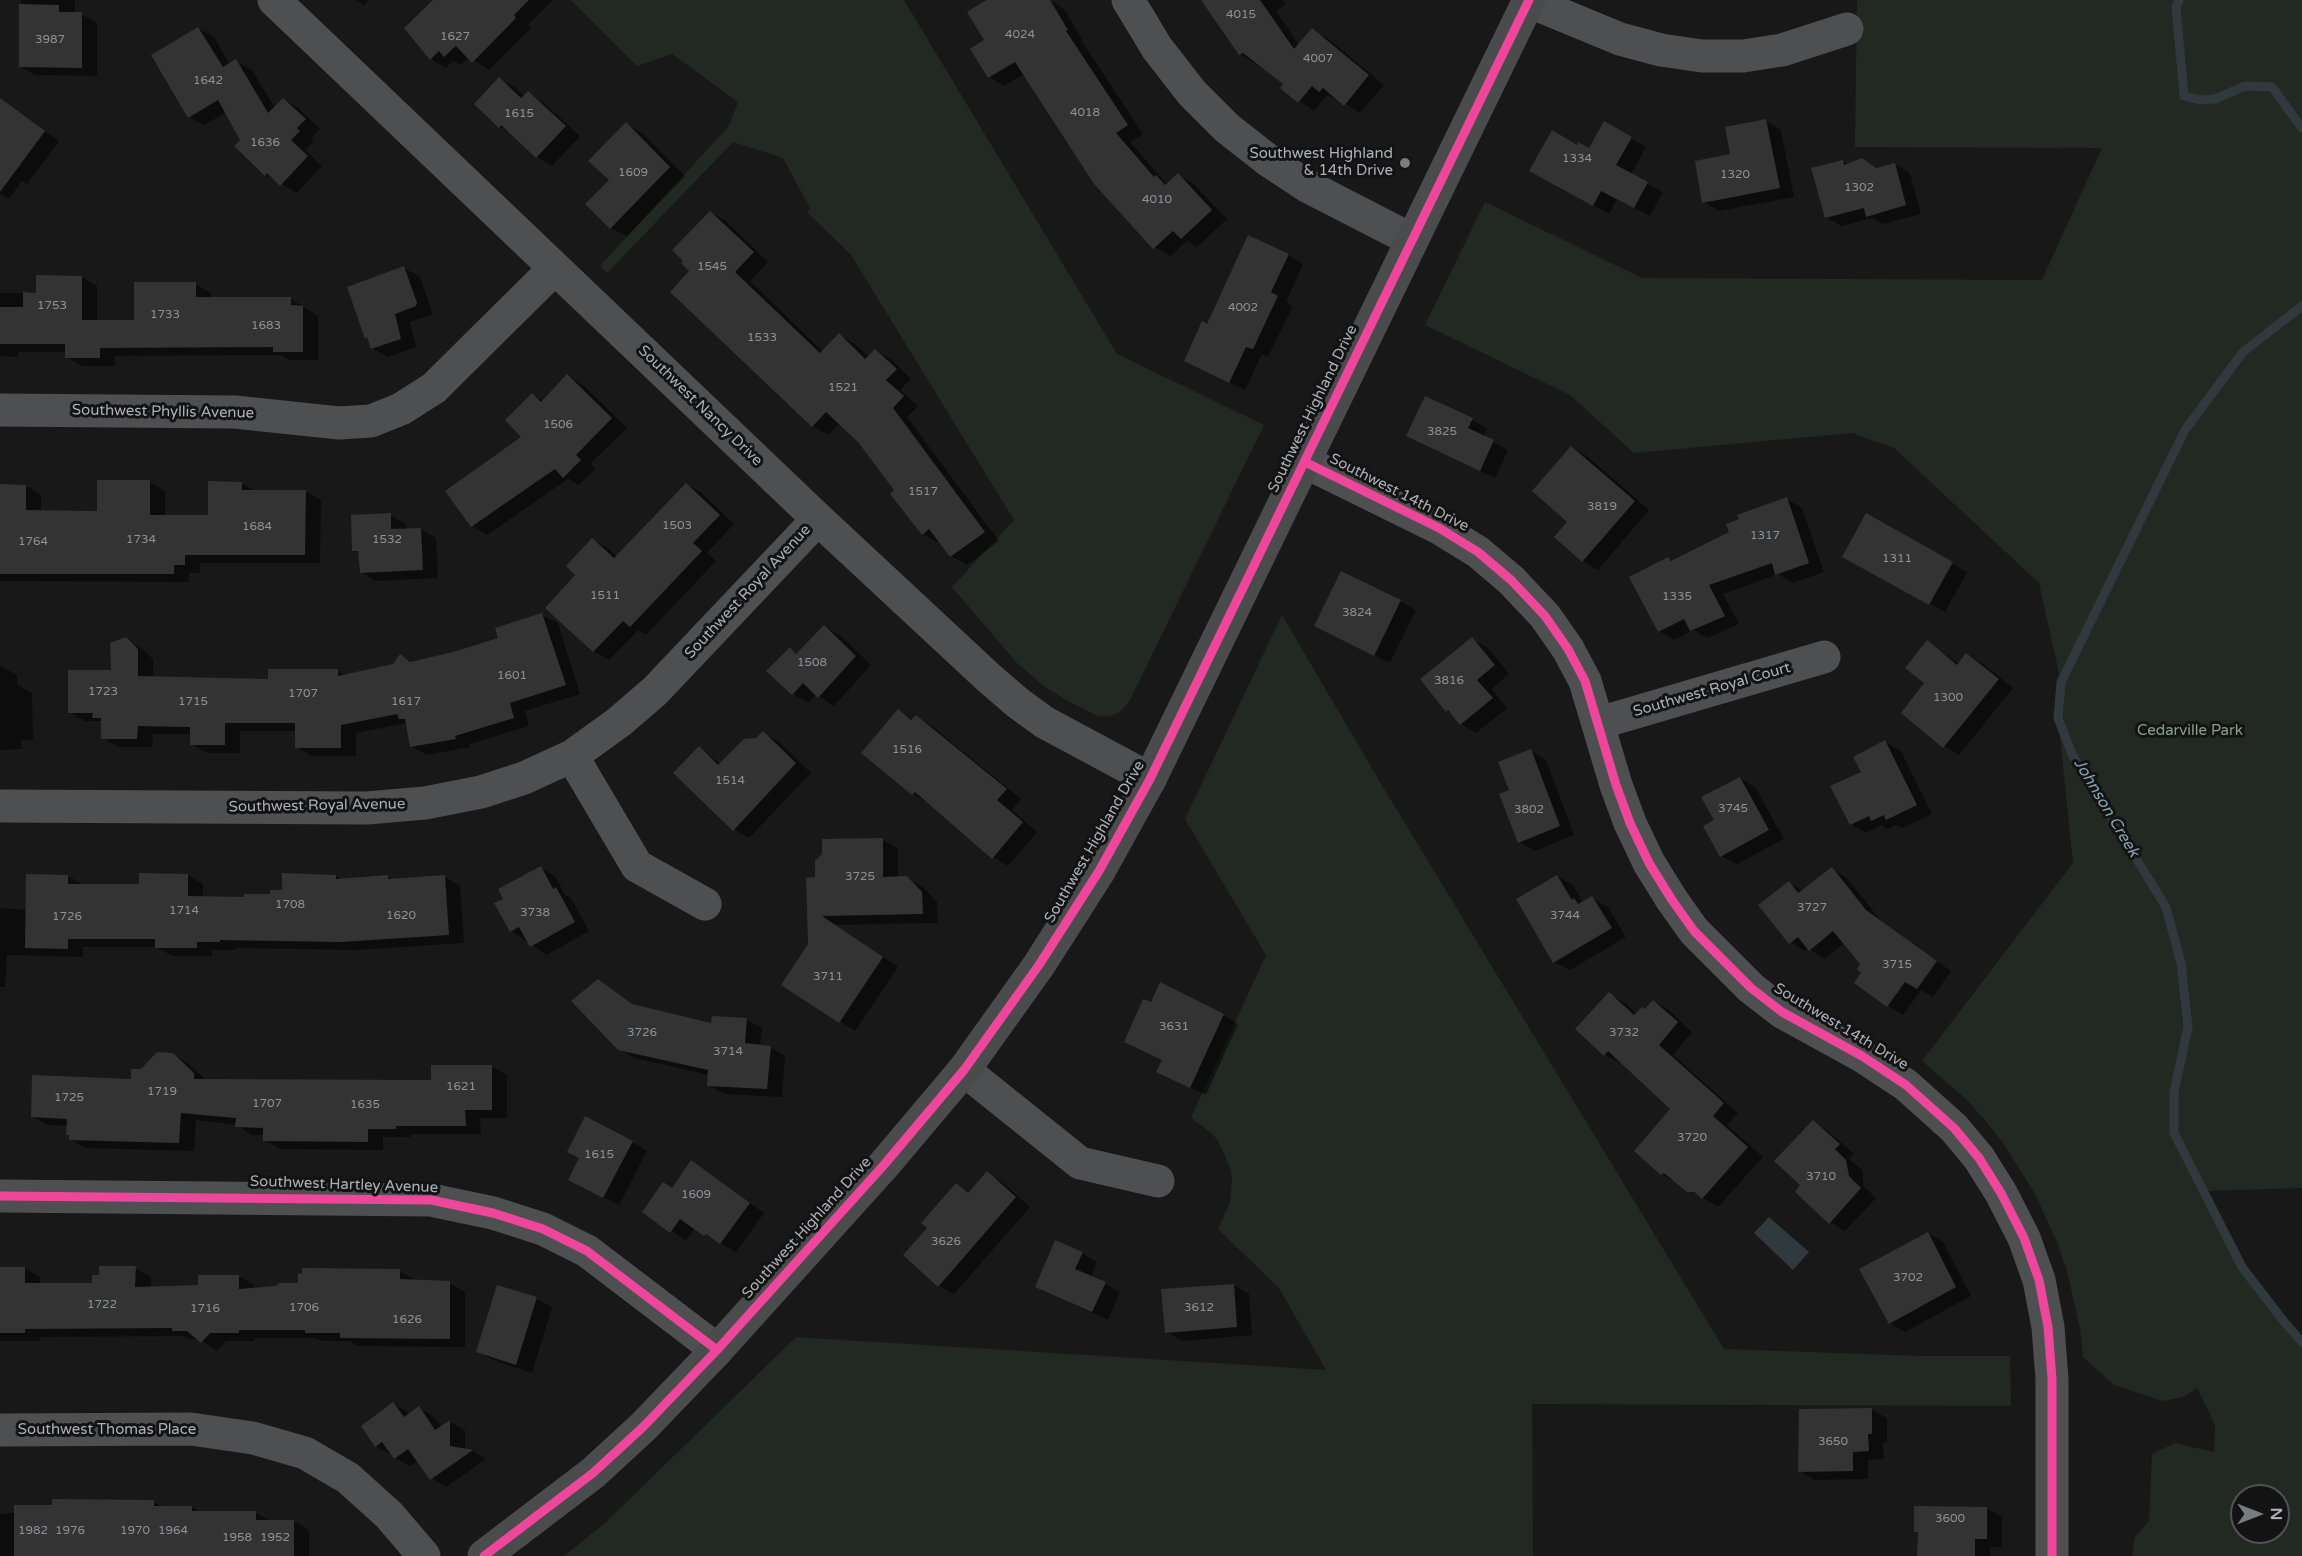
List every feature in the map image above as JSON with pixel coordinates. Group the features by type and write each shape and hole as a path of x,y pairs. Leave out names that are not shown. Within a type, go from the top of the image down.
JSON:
{"main road":[{"name":"Southwest Highland Drive","path":"484,1556 593,1473 643,1427 717,1350 884,1166 964,1070 1039,965 1099,871 1150,779 1529,0"}],"street":[{"name":"Southwest Nancy Drive","path":"274,0 818,519 1018,703 1044,722 1150,779"},
{"path":"1128,0 1157,48 1192,93 1227,128 1269,161 1307,186 1412,240"},
{"path":"1529,0 1620,39 1661,50 1702,56 1743,56 1782,50 1846,29"},
{"name":"Southwest Phyllis Avenue","path":"0,410 235,412 339,423 371,421 401,409 434,388 555,268"},
{"name":"Southwest 14th Drive","path":"1305,462 1439,528 1478,552 1511,580 1545,616 1568,649 1585,681 1616,785 1639,843 1672,900 1694,930 1750,988 1782,1012 1887,1071 1927,1101 1954,1128 1978,1158 2001,1193 2024,1238 2039,1280 2048,1327 2052,1379 2052,1556"},
{"name":"Southwest Royal Avenue","path":"0,806 367,808 425,803 482,792 524,778 572,756 619,722 655,691 818,519"},
{"name":"Southwest Royal Court","path":"1599,723 1824,657"},
{"path":"572,756 637,866 705,904"},
{"path":"964,1070 1080,1162 1158,1181"},
{"name":"Southwest Hartley Avenue","path":"0,1196 431,1200 493,1213 543,1228 587,1251 717,1350"},
{"name":"Southwest Thomas Place","path":"0,1430 191,1429 264,1441 305,1454 348,1478 389,1515 424,1556"}],"green space":[{"path":"571,0 904,0 1117,354 1264,425 1130,700 1120,712 1110,716 1098,716 1045,687 1017,663 952,587 1014,520 851,255 807,212 810,208 783,158 733,142 607,273 600,266 729,126 738,102 672,54 637,66"},
{"name":"Cedarville Park","path":"1857,0 2302,0 2302,1188 2204,1191 2242,1267 2302,1342 2302,1556 2132,1556 2135,1537 2149,1521 2152,1454 2175,1443 2214,1452 2215,1425 2197,1388 2183,1397 2163,1401 2114,1385 2083,1357 2080,1328 2067,1271 2058,1244 2034,1192 2003,1143 1985,1120 1966,1099 1922,1061 2073,863 2058,718 2061,682 2039,583 1894,448 1852,433 1634,453 1570,395 1425,325 1485,202 1642,278 2042,280 2102,148 1855,147"},
{"path":"1282,615 1380,782 1724,1349 1921,1356 2010,1356 2011,1406 1532,1404 1533,1556 564,1556 604,1524 796,1337 1326,1370 1279,1288 1218,1229 1230,1203 1232,1180 1230,1167 1217,1139 1191,1118 1266,955 1185,819"}],"shaded area":[{"path":"1769,1217 1809,1252 1793,1270 1754,1233"}],"building":[{"path":"433,0 529,0 514,15 516,18 472,63 456,46 444,57 439,51 430,60 404,28"},
{"path":"986,0 1050,0 1068,30 1066,31 1128,125 1116,133 1154,177 1156,175 1165,185 1178,173 1212,210 1181,239 1173,231 1153,249 1094,184 1015,62 988,78 970,49 984,40 967,12"},
{"path":"1201,0 1260,0 1294,49 1312,28 1369,75 1344,106 1323,88 1319,92 1312,86 1298,103 1280,88 1283,84 1243,53 1239,55"},
{"path":"19,4 59,5 59,12 82,12 82,68 19,67"},
{"path":"198,27 223,67 236,59 268,113 283,98 306,119 297,128 300,131 291,140 308,156 280,186 267,173 265,176 234,146 240,140 218,100 188,118 151,55"},
{"path":"499,77 521,98 528,91 566,126 536,158 501,125 499,128 474,104"},
{"path":"0,98 45,131 0,192"},
{"path":"1766,119 1780,188 1702,203 1695,161 1730,154 1725,127"},
{"path":"1604,121 1632,137 1616,165 1648,182 1634,208 1601,191 1593,206 1529,171 1552,130 1577,145 1578,142 1589,148"},
{"path":"626,122 670,167 610,229 585,204 609,180 588,161"},
{"path":"1862,158 1876,168 1895,163 1906,205 1866,217 1864,208 1825,218 1811,168 1843,160 1844,165"},
{"path":"710,211 754,252 735,272 820,353 839,333 865,359 875,349 897,369 886,380 904,396 893,408 985,532 950,557 929,529 922,535 890,494 894,490 858,442 826,412 812,427 670,292 689,271 672,250"},
{"path":"1248,235 1289,254 1271,292 1278,296 1253,349 1246,347 1229,383 1184,361 1202,321 1207,324"},
{"path":"404,266 417,303 416,306 395,314 401,339 371,349 367,337 365,339 347,287"},
{"path":"36,275 82,276 82,320 134,320 134,282 196,282 196,297 291,297 291,305 303,306 303,352 273,352 273,347 100,348 100,358 65,358 65,344 0,344 0,307 23,307 23,292 36,293"},
{"path":"567,374 612,418 576,455 581,460 563,478 555,469 471,527 445,491 521,437 505,420 532,393 541,402"},
{"path":"1425,396 1473,418 1468,428 1494,440 1480,471 1406,436"},
{"path":"1571,446 1635,501 1582,562 1554,537 1567,522 1532,491"},
{"path":"97,480 150,480 150,515 208,515 208,481 242,482 242,490 306,490 305,555 185,555 185,565 174,565 174,574 0,574 0,484 26,485 26,510 97,511"},
{"path":"686,483 720,515 693,543 702,551 630,627 623,621 593,652 545,608 575,575 566,566 592,538 614,558"},
{"path":"1787,497 1809,563 1775,575 1772,563 1709,585 1725,616 1690,631 1684,619 1658,632 1629,577 1668,557 1671,561 1729,532 1726,524 1739,519 1737,515"},
{"path":"391,513 391,529 421,528 423,570 360,573 358,551 352,551 351,515"},
{"path":"1866,513 1953,562 1929,605 1842,557"},
{"path":"1341,571 1401,600 1374,656 1314,626"},
{"path":"542,613 566,685 510,703 514,718 455,736 456,739 410,747 405,719 399,719 397,714 341,725 341,748 295,748 295,723 225,723 225,745 190,745 190,727 138,726 137,739 101,739 101,718 92,718 93,713 68,713 68,670 111,670 110,643 126,637 138,649 138,676 268,679 268,669 338,669 338,676 393,664 400,654 410,662 453,652 498,638 495,628"},
{"path":"824,625 856,656 818,698 803,683 792,695 766,671 790,647 796,654"},
{"path":"1472,637 1495,665 1477,680 1493,698 1460,725 1448,710 1446,712 1420,679"},
{"path":"1927,640 1957,665 1966,653 1999,679 1943,748 1901,713 1924,683 1905,668"},
{"path":"898,709 911,720 916,715 1007,789 997,800 1023,822 992,859 915,792 912,795 861,753"},
{"path":"763,731 796,763 733,831 673,773 699,746 718,765 744,739 756,738"},
{"path":"1885,740 1917,805 1886,820 1884,815 1871,821 1869,816 1850,825 1830,786 1861,772 1853,757"},
{"path":"1531,749 1560,826 1518,843 1499,794 1509,790 1498,762"},
{"path":"1740,777 1769,830 1720,857 1703,826 1714,820 1701,797"},
{"path":"883,838 883,877 907,876 922,892 923,914 822,916 883,957 839,1023 781,985 808,944 806,878 815,877 815,861 822,854 822,839"},
{"path":"541,866 553,889 556,887 575,922 530,947 519,927 510,932 494,903 503,899 498,889"},
{"path":"1832,867 1866,910 1937,961 1917,989 1905,982 1887,1007 1854,983 1861,973 1857,969 1860,964 1833,931 1809,951 1798,937 1789,944 1758,905 1789,881 1798,893"},
{"path":"139,873 188,874 188,896 244,897 244,894 270,894 270,890 282,890 282,873 336,875 336,879 388,875 388,879 445,875 449,935 341,942 220,940 220,942 197,942 197,948 155,948 155,939 68,939 68,949 25,948 26,874 68,875 68,884 139,884"},
{"path":"1557,875 1572,900 1574,898 1578,904 1592,896 1612,928 1553,963 1516,899"},
{"path":"598,979 632,1004 711,1023 712,1016 747,1018 745,1043 771,1046 767,1089 707,1086 708,1070 618,1050 571,1001"},
{"path":"1160,982 1224,1014 1190,1088 1156,1072 1162,1060 1124,1042 1143,999 1151,1002"},
{"path":"1609,992 1634,1015 1642,1007 1645,1009 1653,1000 1678,1022 1659,1045 1724,1103 1713,1116 1748,1147 1702,1199 1694,1192 1687,1192 1664,1173 1661,1175 1634,1151 1670,1109 1608,1051 1604,1056 1575,1029"},
{"path":"157,1052 173,1053 194,1073 194,1079 431,1080 431,1065 492,1065 492,1110 465,1110 466,1126 396,1126 396,1129 368,1129 368,1142 263,1141 263,1128 235,1127 236,1118 181,1113 179,1143 69,1140 69,1135 66,1135 67,1119 31,1117 32,1075 131,1079 131,1069 141,1069"},
{"path":"585,1116 633,1141 603,1198 568,1180 579,1158 567,1152"},
{"path":"1813,1120 1840,1144 1835,1149 1846,1160 1849,1176 1861,1188 1829,1224 1795,1192 1800,1185 1774,1161"},
{"path":"691,1160 750,1203 720,1244 680,1219 670,1233 642,1212 663,1182 672,1188"},
{"path":"987,1171 1016,1197 938,1287 903,1255 927,1228 921,1223 956,1183 968,1193"},
{"path":"1928,1232 1956,1287 1889,1324 1859,1269"},
{"path":"1055,1240 1083,1252 1075,1269 1106,1282 1092,1312 1035,1287"},
{"path":"99,1266 136,1266 135,1287 198,1285 198,1275 239,1275 239,1289 276,1286 279,1283 298,1283 298,1273 302,1274 302,1268 400,1269 400,1279 450,1281 450,1339 340,1338 340,1333 305,1333 305,1330 239,1330 239,1333 210,1333 201,1343 187,1331 172,1331 172,1328 25,1329 25,1333 0,1333 0,1267 25,1267 25,1283 92,1283 92,1275 99,1275"},
{"path":"1234,1284 1237,1327 1165,1333 1161,1289"},
{"path":"497,1285 537,1297 516,1365 476,1352"},
{"path":"393,1402 404,1417 419,1406 435,1430 450,1420 450,1446 473,1450 430,1480 408,1449 394,1459 382,1442 375,1447 361,1426"},
{"path":"1872,1408 1872,1434 1868,1434 1869,1451 1853,1452 1853,1471 1798,1472 1799,1409"},
{"path":"52,1499 154,1500 154,1506 192,1506 192,1511 256,1511 256,1520 294,1520 294,1556 14,1556 14,1505 52,1505"},
{"path":"1914,1506 1987,1507 1987,1539 1975,1539 1975,1556 1917,1556 1918,1532 1914,1532"}],"waterway":[{"name":"Johnson Creek","path":"2179,0 2176,7 2184,96 2200,100 2215,99 2245,86 2272,87 2302,128"},
{"name":"Johnson Creek","path":"2302,306 2243,352 2185,430 2061,682 2058,718 2073,756 2166,907 2181,963 2188,1027 2174,1092 2174,1133 2242,1267 2302,1342"}],"cycle path":[{"path":"484,1556 593,1473 643,1427 717,1350 883,1166 964,1070 1039,965 1099,871 1150,779 1529,0"},
{"path":"1305,462 1439,528 1478,552 1511,580 1545,616 1568,649 1585,681 1616,785 1630,823 1649,863 1694,931 1751,988 1782,1012 1862,1056 1906,1085 1954,1128 1979,1158 2001,1193 2024,1238 2039,1280 2048,1327 2052,1379 2052,1556"},
{"path":"0,1196 431,1200 493,1213 543,1229 587,1251 717,1350"}],"place":[{"name":"Southwest Highland & 14th Drive","path":"1405,163"}]}
